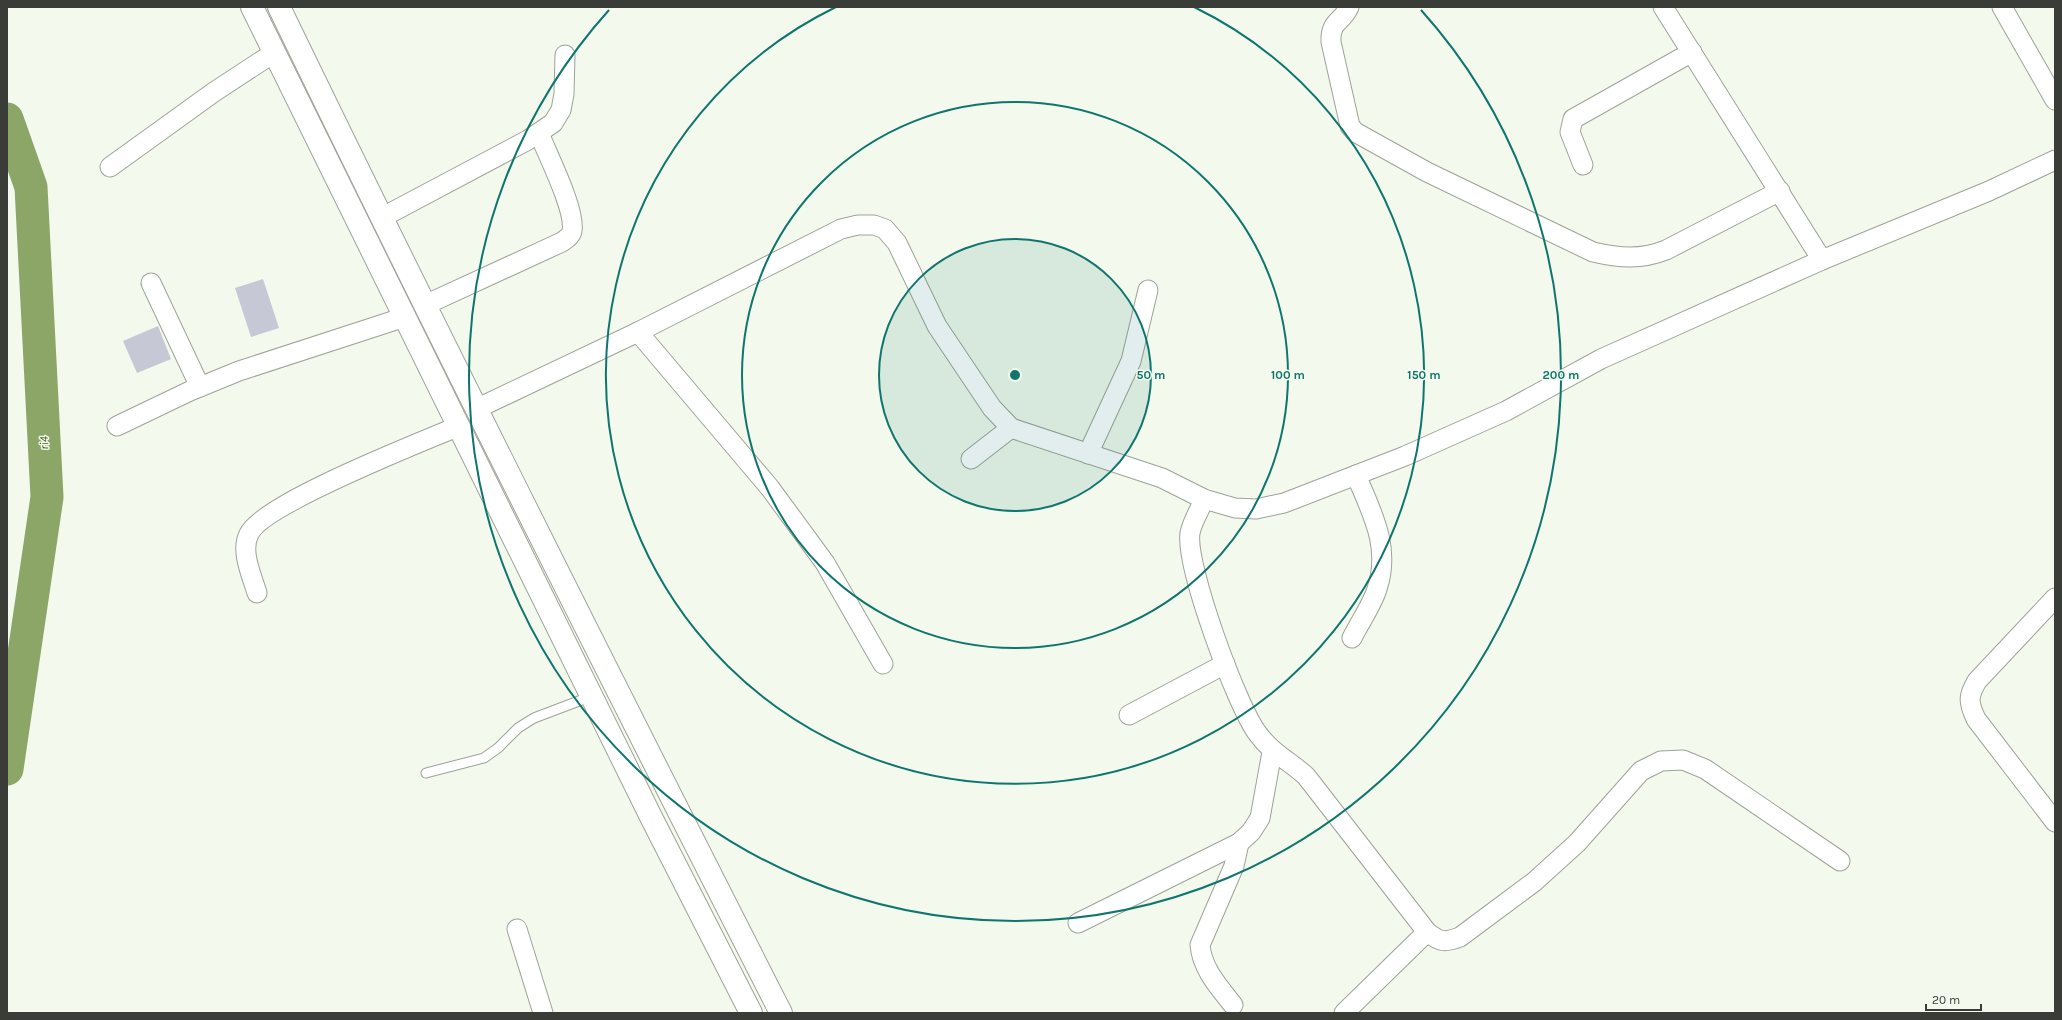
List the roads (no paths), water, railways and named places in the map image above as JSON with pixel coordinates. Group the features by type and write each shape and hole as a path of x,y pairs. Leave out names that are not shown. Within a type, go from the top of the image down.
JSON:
{"main road":[{"path":"252,7 592,696 751,1013"},
{"path":"279,7 381,218 598,656 781,1013"}],"street":[{"path":"1348,7 1342,17 1335,23 1330,32 1350,126 1355,132 1433,176 1593,252 1615,257 1633,258 1650,256 1780,191"},
{"path":"1663,7 1822,260"},
{"path":"2002,7 2055,100"},
{"path":"110,167 214,92 275,52"},
{"path":"1583,165 1570,132 1573,118 1692,52"},
{"path":"381,218 528,140 553,123 561,110 564,94 565,55"},
{"path":"424,305 562,242 569,237 572,231 572,221 567,201 539,133"},
{"path":"476,409 638,332 841,229 858,225 874,225 885,229 897,243 937,326 992,408 1011,428 1162,478 1204,499 1234,508 1256,509 1284,503 1356,475 1506,411 1601,359 1822,260 1989,191 2055,160"},
{"path":"151,283 200,387"},
{"path":"1088,454 1131,361 1148,290"},
{"path":"117,426 200,387 239,371 405,317"},
{"path":"638,332 770,488 825,563 883,664"},
{"path":"258,593 248,562 246,547 248,534 255,524 310,491 459,426"},
{"path":"971,459 1011,428"},
{"path":"1352,638 1377,590 1383,568 1383,548 1378,527 1356,475"},
{"path":"1204,499 1190,533 1191,557 1225,664 1246,717 1272,752 1292,764 1306,776 1427,932 1437,940 1448,942 1466,933 1534,882 1577,843 1641,771 1661,761 1683,760 1705,769 1840,861"},
{"path":"2055,598 1977,681 1970,692 1970,706 1976,719 2055,822"},
{"path":"1129,715 1225,664"},
{"path":"1078,923 1239,843 1251,832 1260,818 1272,752"},
{"path":"1233,1005 1206,968 1201,955 1200,945 1234,866 1239,843"},
{"path":"517,929 543,1013"},
{"path":"1344,1013 1427,932"}],"lane":[{"path":"426,773 484,758 498,748 518,728 534,718 592,696"}],"waterway":[{"name":"ri4","path":"7,119 31,187 47,497 7,769"}]}
